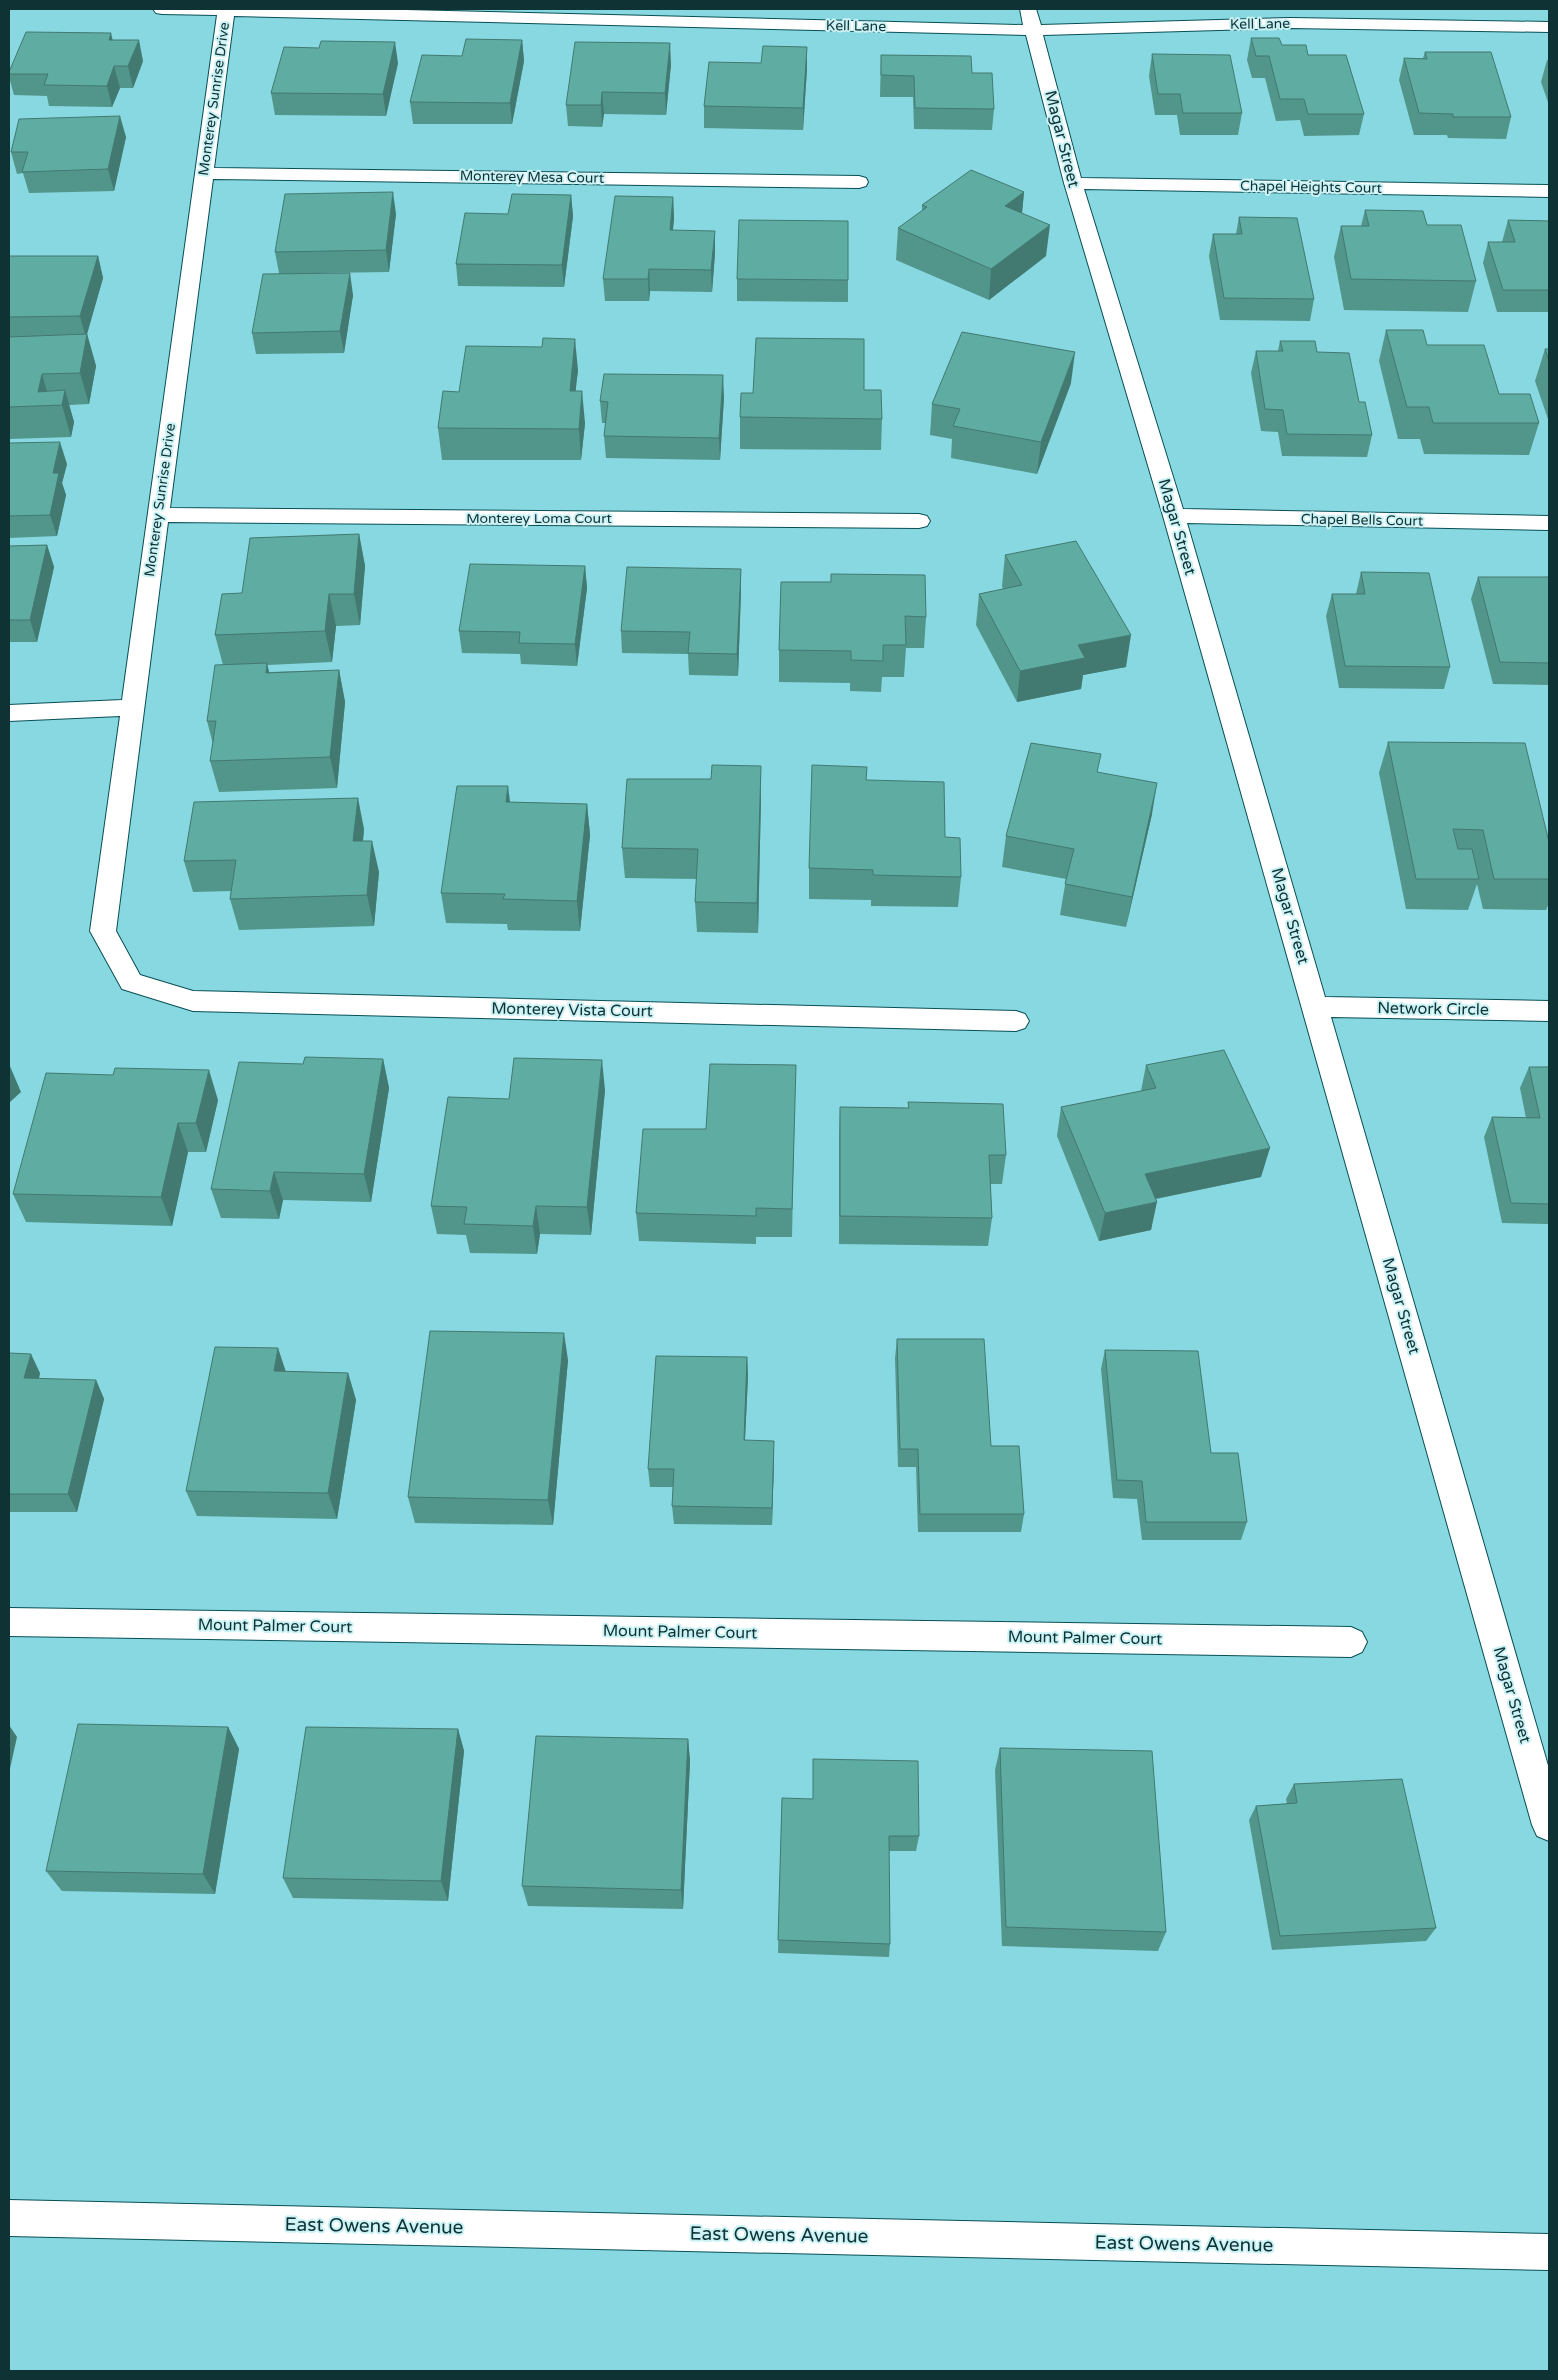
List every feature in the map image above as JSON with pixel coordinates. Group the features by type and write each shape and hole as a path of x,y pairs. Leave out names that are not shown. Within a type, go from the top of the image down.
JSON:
{"street":[{"name":"Kell Lane","path":"162,9 1549,27"},
{"name":"Monterey Sunrise Drive","path":"131,982 102,931 226,11"},
{"name":"Magar Street","path":"1031,20 1073,183 1174,516 1549,1824"},
{"name":"Monterey Mesa Court","path":"204,172 859,182"},
{"name":"Chapel Heights Court","path":"1073,183 1549,191"},
{"name":"Monterey Loma Court","path":"158,516 919,521"},
{"name":"Chapel Bells Court","path":"1174,516 1549,524"},
{"path":"9,713 133,707"},
{"name":"Monterey Vista Court","path":"131,982 193,1001 1016,1021"},
{"name":"Network Circle","path":"1316,1007 1549,1011"},
{"name":"Mount Palmer Court","path":"9,1622 1351,1642"},
{"name":"East Owens Avenue","path":"9,2218 1549,2252"}],"building":[{"path":"26,32 111,33 109,40 139,40 128,66 114,66 107,86 44,85 48,74 9,74"},
{"path":"1251,38 1279,38 1282,45 1306,45 1308,55 1346,55 1364,114 1308,114 1304,99 1280,99 1269,56 1256,56"},
{"path":"466,39 522,40 510,103 410,102 422,55 462,56"},
{"path":"321,41 395,42 383,94 271,93 284,47 319,48"},
{"path":"575,42 670,43 665,93 602,92 601,105 566,105"},
{"path":"763,46 807,47 803,108 704,106 709,62 761,63"},
{"path":"1425,52 1491,52 1511,117 1453,117 1453,114 1419,113 1404,58 1427,59"},
{"path":"1152,54 1230,55 1242,113 1183,113 1180,94 1158,94"},
{"path":"881,55 971,56 972,73 992,73 994,109 915,108 914,76 881,75"},
{"path":"120,116 108,169 22,172 28,152 11,152 19,119"},
{"path":"971,170 1024,192 1005,206 1050,225 991,269 898,228 927,207 922,205"},
{"path":"393,192 386,250 275,252 285,194"},
{"path":"512,194 571,195 562,265 456,264 465,213 508,214"},
{"path":"615,196 673,197 670,230 715,231 711,270 649,269 648,279 603,279"},
{"path":"1365,210 1423,211 1427,225 1461,225 1476,281 1351,279 1341,226 1369,226"},
{"path":"1239,217 1297,218 1314,299 1224,298 1213,234 1242,234"},
{"path":"739,220 848,221 848,280 737,279"},
{"path":"1508,220 1549,221 1549,290 1503,290 1488,242 1515,242"},
{"path":"9,256 98,256 80,316 9,317"},
{"path":"350,273 340,331 252,333 263,274"},
{"path":"1386,330 1423,330 1427,345 1484,345 1499,394 1530,394 1539,423 1433,423 1429,407 1407,407"},
{"path":"962,332 1075,352 1041,442 953,426 960,409 932,404"},
{"path":"87,334 80,373 42,374 38,392 65,390 62,405 9,407 9,337"},
{"path":"543,338 575,339 570,391 582,391 579,429 438,428 443,391 459,392 466,346 542,347"},
{"path":"756,338 864,339 864,390 881,390 882,419 740,417 741,393 753,393"},
{"path":"1280,341 1315,341 1317,352 1349,353 1359,402 1365,402 1372,435 1287,434 1283,410 1265,409 1256,351 1283,351"},
{"path":"1545,349 1549,349 1549,361"},
{"path":"604,374 723,375 719,438 604,436 608,402 600,401"},
{"path":"60,442 53,473 59,473 50,515 9,516 9,443"},
{"path":"359,534 354,594 329,594 325,631 215,635 222,594 242,593 250,538"},
{"path":"1076,541 1131,635 1078,645 1085,658 1020,671 979,594 1022,585 1005,555"},
{"path":"47,545 30,620 9,620 9,546"},
{"path":"470,564 585,566 575,644 519,643 520,632 459,631"},
{"path":"627,567 741,569 737,654 688,653 690,632 621,631"},
{"path":"1361,572 1429,573 1450,667 1345,666 1332,594 1365,594"},
{"path":"831,574 925,575 926,617 905,616 906,645 883,645 883,661 851,660 851,651 779,650 781,582 831,582"},
{"path":"1478,577 1549,577 1549,663 1500,662"},
{"path":"267,663 266,673 339,670 330,757 210,761 216,721 207,721 215,665"},
{"path":"1388,742 1525,743 1549,842 1549,879 1494,879 1483,830 1453,829 1458,849 1472,849 1479,879 1416,879"},
{"path":"1031,743 1101,754 1097,772 1157,783 1132,897 1065,884 1074,849 1006,836"},
{"path":"712,765 761,766 757,903 695,902 698,849 622,848 627,779 711,779"},
{"path":"812,765 867,767 866,780 944,782 945,837 960,838 961,877 873,875 873,870 809,868"},
{"path":"457,786 508,786 506,802 587,804 577,901 503,899 505,894 441,893"},
{"path":"358,798 353,841 372,841 367,895 230,899 236,860 184,861 194,802"},
{"path":"1224,1050 1270,1148 1145,1174 1157,1202 1105,1213 1061,1107 1156,1088 1146,1065"},
{"path":"305,1057 383,1059 364,1174 274,1172 270,1191 211,1189 239,1062 303,1064"},
{"path":"514,1058 602,1060 587,1207 536,1206 533,1226 464,1224 467,1207 431,1206 448,1097 509,1099"},
{"path":"710,1064 796,1065 792,1209 756,1208 756,1216 636,1213 643,1129 706,1129"},
{"path":"1529,1067 1549,1067 1549,1204 1511,1203 1492,1117 1540,1118"},
{"path":"115,1068 209,1070 196,1123 178,1123 161,1197 13,1194 46,1073 113,1075"},
{"path":"908,1102 1003,1104 1006,1155 989,1155 992,1218 840,1216 840,1107 909,1108"},
{"path":"430,1331 564,1333 548,1500 408,1497"},
{"path":"897,1339 984,1339 991,1446 1019,1446 1024,1514 920,1514 918,1449 900,1449"},
{"path":"215,1347 278,1348 274,1371 348,1373 328,1493 186,1491"},
{"path":"1105,1350 1198,1351 1211,1453 1238,1453 1247,1522 1146,1522 1142,1481 1117,1480"},
{"path":"9,1353 31,1354 24,1378 96,1380 68,1494 9,1494"},
{"path":"656,1356 747,1357 744,1440 774,1441 772,1508 672,1506 674,1469 648,1469"},
{"path":"78,1724 228,1727 203,1874 46,1871"},
{"path":"306,1727 458,1729 441,1881 283,1878"},
{"path":"536,1736 688,1739 681,1890 522,1886"},
{"path":"1000,1748 1152,1751 1166,1932 1006,1927"},
{"path":"813,1759 918,1761 919,1836 889,1836 890,1944 778,1940 782,1798 813,1799"},
{"path":"1402,1779 1436,1928 1280,1936 1256,1806 1297,1803 1294,1784"}]}
